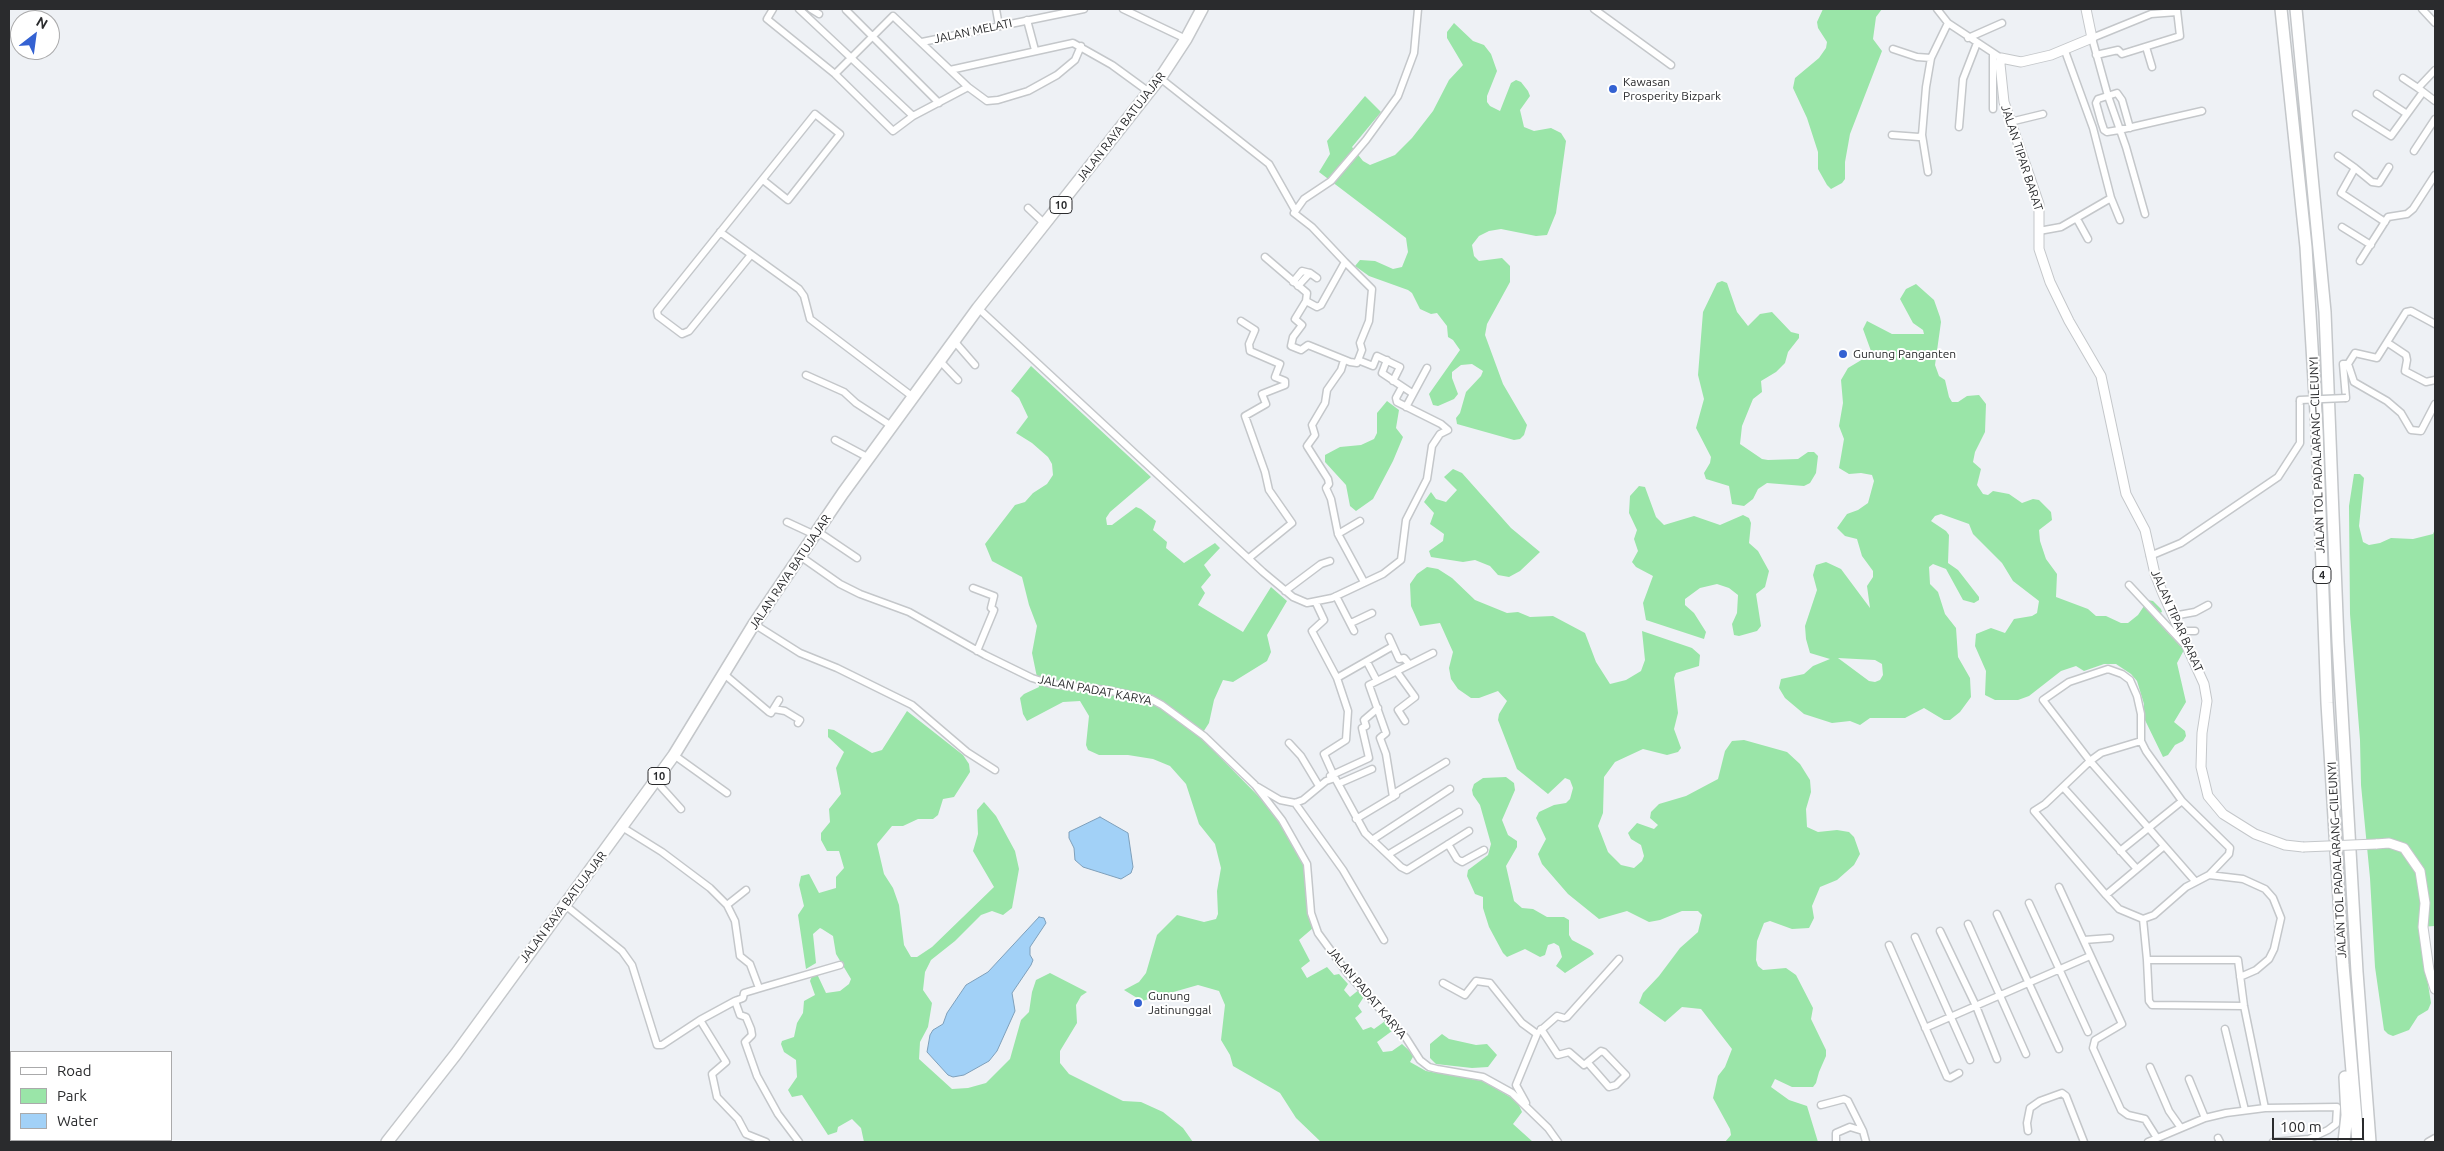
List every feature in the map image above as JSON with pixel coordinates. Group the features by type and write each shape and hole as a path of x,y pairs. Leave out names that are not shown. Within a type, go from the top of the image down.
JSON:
{"highway":[{"name":"JALAN RAYA BATUJAJAR","path":"387,1142 451,1060 674,755 754,624 868,458 955,342 978,308 1160,78 1186,39 1201,9"},
{"name":"JALAN TOL PADALARANG–CILEUNYI","path":"2281,9 2306,247 2318,430 2327,703 2358,1142"},
{"name":"JALAN TOL PADALARANG–CILEUNYI","path":"2296,9 2324,312 2338,642 2357,972 2370,1142"},
{"path":"2344,1142 2347,1115 2343,1038 2348,1016"}],"street":[{"path":"773,9 767,19 835,74 893,132 913,116 968,87"},
{"path":"799,9 913,116"},
{"path":"811,9 818,14"},
{"path":"996,9 999,26"},
{"name":"JALAN MELATI","path":"922,42 1084,9"},
{"path":"1123,9 1186,39"},
{"path":"1295,210 1304,199 1331,181 1366,140 1398,96 1414,53 1418,9"},
{"path":"1594,9 1671,65"},
{"path":"1940,9 1948,24 1977,44 1997,56 2021,62 2066,51 2092,38 2151,14 2177,10 2181,35 2122,54 2118,50 2096,55"},
{"path":"2086,9 2096,55 2146,214"},
{"path":"2422,9 2435,23"},
{"path":"846,10 939,103"},
{"path":"835,74 894,16 968,87 987,101 1020,94 1062,72 1078,57 1081,46"},
{"path":"1028,20 1035,50"},
{"path":"1968,38 2002,23"},
{"path":"1928,172 1922,135 1924,130 1926,87 1932,58 1948,24"},
{"path":"950,70 1074,42 1112,64 1149,92"},
{"path":"1959,127 1963,79 1977,44"},
{"path":"2146,47 2152,67"},
{"path":"1893,49 1920,58 1932,58"},
{"path":"2066,51 2093,128 2111,198 2120,220"},
{"path":"1993,109 1997,56"},
{"name":"JALAN TIPAR BARAT","path":"1997,56 2000,85 2010,122 2039,204 2039,249 2050,282 2069,321 2101,376 2126,494 2145,530 2155,574 2181,630 2206,692 2201,766 2208,796 2223,814 2255,834 2285,845 2303,847 2389,843 2404,848 2420,871 2425,903 2423,928 2429,970 2435,989"},
{"path":"2356,114 2391,136 2435,70"},
{"path":"1160,78 1264,160 1283,186 1295,210 1294,214 1312,227 1351,270 1372,289 1369,321 1360,344 1362,350 1355,364 1308,345 1301,350 1291,346 1293,337 1302,326 1295,319 1306,301 1307,293 1265,258"},
{"path":"2403,78 2435,101"},
{"path":"2130,128 2119,94 2115,92 2097,100 2103,128 2107,132 2130,128 2202,111"},
{"path":"2377,94 2407,114"},
{"path":"750,256 689,332 682,334 658,316 657,311 816,114 840,134 788,200 763,180"},
{"path":"2010,122 2043,114"},
{"path":"2414,151 2435,119"},
{"path":"1892,135 1919,137 1922,135"},
{"path":"2338,156 2372,182 2379,183 2389,167"},
{"path":"2355,168 2345,183 2341,194 2385,222"},
{"path":"2360,261 2389,217 2407,214 2413,209 2435,175"},
{"path":"2039,231 2062,226 2111,198"},
{"path":"1028,208 1045,224"},
{"path":"2077,219 2088,239"},
{"path":"2342,228 2370,245"},
{"path":"720,232 750,256 799,289 804,296 810,318 913,397"},
{"path":"1306,301 1317,307 1321,305 1345,262"},
{"path":"1296,284 1310,273 1317,278"},
{"path":"978,308 1168,486 1285,591 1302,602 1316,603 1336,596 1383,574 1401,560 1406,520 1427,480 1432,446 1440,434 1448,430 1441,424 1396,401 1402,387"},
{"path":"2150,556 2181,543 2278,478 2300,443 2300,400 2346,400 2343,364 2348,364 2355,353 2377,358 2406,312 2411,311 2435,324"},
{"path":"1241,321 1255,330 1249,344 1250,351 1280,364 1275,377 1285,380 1285,384 1262,394 1266,404 1245,416 1265,472 1268,488 1292,523 1249,558"},
{"path":"955,342 975,365"},
{"path":"2388,343 2406,355 2405,372 2426,382 2435,380"},
{"path":"1358,360 1372,366 1377,356 1400,367 1393,381"},
{"path":"940,360 958,380"},
{"path":"1344,360 1341,370 1327,390 1325,403 1312,425 1314,437 1307,446 1329,482 1326,488 1331,499 1338,534 1364,582"},
{"path":"1387,360 1382,372 1412,393"},
{"path":"2348,364 2354,382 2387,401 2400,413 2411,430 2421,431 2435,404"},
{"path":"1406,407 1427,368"},
{"path":"806,375 844,392 855,403 892,427"},
{"path":"835,440 868,458"},
{"path":"1338,534 1360,521"},
{"path":"787,522 816,533 857,558"},
{"name":"JALAN PADAT KARYA","path":"800,556 840,584 860,594 909,612 1032,678 1051,684 1106,690 1151,699 1160,704 1227,756 1255,785 1282,820 1302,852 1307,864 1311,913 1318,933 1348,974 1406,1038 1420,1060 1429,1067 1483,1077 1512,1093 1531,1110 1558,1142"},
{"path":"1285,591 1321,564 1330,560"},
{"path":"2129,585 2189,650"},
{"path":"973,588 994,596 991,608 994,610 977,650"},
{"path":"1336,596 1354,632"},
{"path":"1316,603 1324,620 1312,631 1337,678 1348,711 1346,740 1324,754 1334,774"},
{"path":"2173,616 2195,612 2208,605"},
{"path":"1351,623 1372,613"},
{"path":"754,624 800,654 837,668 912,705 967,752 994,770"},
{"path":"2181,630 2195,631"},
{"path":"1389,637 1399,659 1404,658 1409,664"},
{"path":"1337,678 1393,646"},
{"path":"1393,796 1386,754 1380,738 1386,733 1369,686 1433,653"},
{"path":"1367,662 1377,681"},
{"path":"2141,741 2109,749 2090,761 2034,811 2119,909 2143,919 2154,915 2195,881 2209,875 2229,854 2230,848 2182,801 2161,775 2141,741 2141,714 2137,696 2130,680 2122,674 2108,669 2078,678 2043,700 2090,761 2148,827 2163,847 2195,881"},
{"path":"1397,672 1415,697 1398,710 1405,721"},
{"path":"724,674 769,712 772,713 779,700"},
{"path":"1255,785 1280,800 1295,803 1303,800 1334,774 1369,758 1362,728 1366,726 1364,720 1378,708"},
{"path":"774,709 785,711 800,720 798,723"},
{"path":"1289,743 1301,756 1319,786"},
{"path":"674,755 727,793"},
{"path":"1356,819 1446,762"},
{"path":"1340,784 1372,769"},
{"path":"1326,781 1336,778 1356,819 1372,840 1401,867 1407,870 1469,831"},
{"path":"655,780 681,809"},
{"path":"2063,787 2137,869"},
{"path":"1372,840 1450,788"},
{"path":"1393,796 1408,789"},
{"path":"2120,851 2182,801"},
{"path":"1295,803 1343,870 1384,940"},
{"path":"1389,854 1459,812"},
{"path":"622,828 662,852 718,895 727,905 735,921 740,956 750,964 759,988"},
{"path":"1448,844 1457,859 1462,862 1484,850"},
{"path":"2106,895 2163,847"},
{"path":"2209,875 2243,879 2259,885 2274,898 2278,906 2280,918 2274,949 2269,959 2256,970 2240,977"},
{"path":"2058,887 2122,1024 2095,1040 2093,1048 2122,1110 2128,1114 2145,1119 2157,1138"},
{"path":"727,905 746,890"},
{"path":"2029,903 2088,1032"},
{"path":"565,905 622,951 632,965 657,1045 662,1045 700,1020 742,999 744,994 759,988 794,980 828,967 840,965"},
{"path":"1997,914 2030,982 2059,1049"},
{"path":"2143,919 2149,1001 2152,1005 2244,1006"},
{"path":"1968,924 2026,1054"},
{"path":"1940,931 1976,1006 1997,1059"},
{"path":"1915,937 1970,1060"},
{"path":"2084,940 2110,938"},
{"path":"1889,945 1948,1077 1950,1078 1960,1073"},
{"path":"1925,1028 2090,956"},
{"path":"1531,1110 1516,1085 1539,1031 1557,1016 1567,1017 1588,995 1609,967 1619,959"},
{"path":"2147,960 2236,959 2239,962 2244,1006 2265,1108"},
{"path":"1444,983 1465,994 1476,980 1490,983 1522,1023 1539,1031 1558,1055 1569,1052 1582,1064 1588,1063 1597,1054 1604,1052 1626,1075 1616,1085 1609,1087 1588,1063"},
{"path":"735,1001 740,1015 746,1017 751,1029 752,1035 745,1042 757,1076 778,1114 799,1142"},
{"path":"700,1020 726,1062 712,1074 716,1097 738,1119 746,1134 766,1142"},
{"path":"2225,1030 2245,1110"},
{"path":"2150,1067 2169,1111 2181,1128"},
{"path":"2189,1079 2205,1118"},
{"path":"2028,1131 2026,1123 2030,1108 2040,1101 2062,1093 2066,1096 2084,1142"},
{"path":"1821,1105 1844,1099 1848,1101 1863,1130 1866,1142"},
{"path":"2148,1142 2205,1118 2245,1110 2337,1107 2336,1124 2328,1130 2309,1140 2273,1142"},
{"path":"1836,1142 1835,1137 1841,1130 1850,1127 1863,1130"},
{"path":"2428,1142 2435,1138"}],"green space":[{"path":"1823,9 1882,9 1876,17 1873,39 1882,51 1850,134 1845,162 1845,179 1842,183 1831,189 1818,169 1818,152 1807,118 1793,88 1795,78 1819,58 1826,48 1827,42 1818,28 1817,22"},
{"path":"1454,23 1473,41 1484,45 1491,54 1497,71 1487,96 1487,102 1490,106 1500,111 1511,83 1516,80 1521,82 1530,96 1520,110 1524,127 1534,131 1551,128 1561,133 1566,141 1556,213 1547,235 1536,236 1501,229 1489,231 1479,236 1472,245 1474,256 1479,261 1502,258 1510,266 1510,282 1487,324 1485,335 1503,384 1527,425 1524,435 1520,439 1514,440 1457,424 1456,418 1460,413 1466,392 1481,376 1483,371 1472,364 1461,365 1452,372 1452,378 1458,394 1454,399 1438,406 1433,405 1429,394 1460,350 1453,340 1448,337 1447,326 1437,313 1431,314 1420,309 1412,293 1408,290 1369,276 1355,266 1360,260 1375,261 1393,269 1402,267 1408,252 1406,238 1319,172 1330,154 1327,141 1365,96 1381,112 1352,147 1363,161 1370,165 1395,155 1412,138 1433,111 1449,80 1463,65 1447,38 1447,32"},
{"path":"1722,281 1727,283 1737,312 1748,326 1760,314 1772,312 1791,332 1799,334 1799,338 1788,352 1785,363 1776,372 1761,381 1762,392 1753,399 1742,426 1740,444 1762,459 1768,460 1798,459 1808,452 1814,452 1818,456 1816,473 1810,483 1804,486 1767,483 1758,489 1753,499 1744,506 1732,504 1729,486 1706,479 1704,473 1711,457 1696,428 1704,399 1698,375 1703,312 1717,283"},
{"path":"1916,284 1934,300 1941,322 1935,365 1939,376 1945,380 1952,402 1958,402 1967,396 1979,395 1986,404 1985,432 1975,452 1973,462 1981,469 1977,485 1983,494 1988,495 1993,491 2009,494 2022,503 2033,499 2039,500 2051,512 2052,520 2039,530 2040,541 2046,559 2057,574 2056,597 2088,609 2096,616 2106,616 2121,623 2128,623 2138,615 2148,600 2153,601 2161,609 2162,612 2158,614 2158,622 2184,650 2177,663 2186,702 2174,722 2185,731 2186,736 2183,741 2175,745 2168,755 2163,757 2144,718 2144,704 2137,681 2131,674 2116,664 2104,664 2084,671 2076,666 2061,671 2029,696 2018,700 1995,700 1985,695 1986,671 1975,646 1976,634 1991,628 2005,633 2014,619 2032,616 2037,613 2039,601 2013,581 2002,563 1973,534 1969,524 1941,514 1935,516 1931,521 1949,535 1948,563 1958,570 1979,597 1979,600 1974,603 1963,600 1946,569 1933,564 1929,567 1930,584 1938,592 1945,614 1956,628 1958,657 1970,678 1971,697 1960,712 1950,720 1944,720 1924,708 1905,718 1870,718 1860,725 1850,721 1832,723 1804,714 1785,698 1779,688 1781,679 1804,674 1813,666 1830,659 1810,653 1806,639 1805,626 1817,590 1813,575 1816,565 1826,562 1841,569 1870,608 1867,586 1873,577 1873,571 1862,556 1857,539 1845,536 1837,528 1847,514 1858,510 1868,503 1874,481 1872,475 1861,473 1849,474 1839,468 1844,439 1839,426 1843,403 1841,380 1848,368 1868,356 1871,351 1863,329 1867,321 1892,334 1924,334 1923,330 1913,323 1900,299 1906,289","holes":["1838,658 1875,660 1882,664 1883,675 1880,680 1875,682 1869,681"]},
{"path":"1031,366 1151,477 1110,512 1106,518 1107,525 1112,525 1136,507 1141,509 1156,521 1153,530 1167,542 1166,548 1184,563 1215,543 1220,548 1204,565 1211,575 1201,587 1205,593 1198,605 1243,632 1271,587 1287,601 1267,635 1271,652 1267,661 1233,682 1223,680 1214,700 1209,723 1200,737 1275,813 1304,862 1313,928 1299,940 1310,961 1301,968 1307,978 1327,967 1334,975 1339,974 1348,984 1344,990 1350,997 1360,989 1365,995 1358,1006 1362,1012 1355,1018 1363,1030 1371,1027 1374,1029 1388,1019 1396,1028 1377,1042 1383,1052 1392,1051 1402,1044 1414,1055 1410,1062 1426,1071 1483,1081 1517,1101 1522,1112 1513,1124 1533,1142 1321,1142 1296,1118 1280,1093 1233,1066 1230,1055 1221,1040 1225,1005 1219,991 1198,985 1142,1001 1124,990 1139,982 1146,973 1157,935 1177,915 1204,922 1216,919 1218,914 1217,891 1221,868 1215,844 1199,824 1186,784 1170,766 1153,759 1128,755 1099,755 1088,750 1086,745 1089,716 1080,701 1063,702 1027,721 1023,714 1020,698 1039,687 1032,653 1037,626 1029,605 1022,577 992,561 985,544 1015,505 1025,502 1033,493 1047,484 1053,475 1052,464 1048,457 1032,443 1016,433 1028,417 1019,398 1011,391"},
{"path":"1387,401 1399,410 1396,428 1403,437 1373,499 1356,511 1350,506 1346,485 1325,462 1325,455 1340,447 1361,445 1374,439 1377,433 1377,413"},
{"path":"1453,469 1462,473 1511,528 1540,552 1520,571 1509,577 1498,575 1490,566 1475,560 1463,562 1431,557 1429,551 1443,541 1444,534 1430,524 1434,513 1424,502 1431,492 1436,499 1446,502 1457,490 1444,477"},
{"path":"2354,474 2360,474 2364,478 2359,526 2363,542 2369,545 2391,538 2413,539 2433,534 2435,529 2435,926 2419,927 2431,1003 2428,1010 2418,1016 2409,1030 2393,1036 2384,1030 2375,967 2370,878 2361,785 2360,740 2350,614 2349,506"},
{"path":"1639,486 1645,487 1656,517 1664,525 1694,516 1720,525 1743,515 1749,518 1751,523 1749,543 1758,551 1769,571 1765,587 1756,594 1761,626 1757,631 1739,636 1734,635 1732,624 1737,613 1738,595 1729,588 1717,584 1700,588 1685,599 1685,605 1694,613 1706,632 1704,639 1646,620 1643,603 1653,576 1636,567 1632,562 1638,551 1634,539 1637,530 1629,513 1630,496"},
{"path":"1427,567 1438,569 1452,578 1475,600 1507,613 1518,612 1530,617 1553,616 1585,633 1596,662 1610,684 1626,680 1641,671 1645,660 1642,631 1692,648 1700,655 1699,666 1676,673 1674,678 1678,713 1674,729 1681,748 1678,752 1667,755 1643,749 1615,762 1604,777 1603,813 1598,826 1608,852 1621,865 1634,868 1642,861 1644,856 1641,845 1631,839 1628,833 1637,823 1654,829 1658,825 1650,818 1651,812 1659,804 1686,796 1718,779 1725,751 1732,741 1744,740 1787,752 1800,764 1810,780 1811,792 1806,809 1807,827 1818,832 1837,830 1849,832 1854,837 1860,854 1854,865 1837,880 1820,887 1812,906 1814,918 1809,928 1792,929 1770,921 1764,923 1757,941 1756,960 1758,966 1763,970 1786,968 1796,975 1813,1008 1811,1019 1826,1050 1826,1056 1813,1087 1792,1087 1775,1079 1771,1087 1789,1100 1807,1106 1818,1142 1725,1142 1731,1135 1730,1129 1713,1098 1718,1076 1725,1067 1732,1049 1701,1009 1682,1007 1665,1022 1639,1003 1643,993 1659,976 1680,948 1698,932 1702,915 1698,911 1682,911 1660,920 1649,922 1627,911 1599,919 1568,894 1542,864 1538,854 1546,839 1536,818 1539,812 1554,805 1566,803 1570,799 1573,788 1570,780 1565,778 1548,794 1517,769 1498,720 1499,714 1507,701 1498,691 1479,698 1471,698 1458,689 1451,679 1449,668 1453,652 1440,623 1420,626 1411,606 1410,584 1417,574"},
{"path":"907,711 963,755 969,764 970,772 954,797 943,799 938,815 933,819 918,819 903,826 892,826 877,844 884,874 893,888 899,905 904,945 911,957 917,957 932,947 994,887 973,851 978,834 977,810 984,802 996,816 1015,851 1019,869 1012,908 1003,915 992,911 981,915 955,941 931,960 925,972 923,990 932,1003 928,1027 920,1042 919,1059 952,1089 968,1088 986,1083 1010,1059 1021,1020 1029,1012 1036,980 1050,973 1087,992 1081,996 1076,1005 1077,1023 1060,1051 1060,1063 1069,1074 1123,1101 1141,1102 1163,1112 1183,1128 1193,1142 864,1142 861,1128 852,1119 838,1127 837,1132 828,1135 802,1095 792,1097 788,1090 797,1077 796,1060 784,1052 781,1044 782,1041 794,1037 797,1023 803,1013 804,1001 815,995 810,981 812,976 818,976 826,993 840,991 849,984 851,979 836,954 833,936 820,928 813,934 816,963 806,969 798,915 804,906 799,885 801,876 809,874 819,893 836,888 836,877 844,868 839,851 827,851 821,840 821,833 830,822 829,809 841,794 836,768 844,752 828,737 828,729 834,730 872,753 882,750"},
{"path":"1506,777 1514,783 1515,790 1502,820 1508,835 1517,841 1517,847 1506,866 1514,901 1522,908 1533,909 1547,917 1564,917 1569,920 1569,935 1572,940 1591,950 1594,954 1565,973 1556,966 1562,957 1559,946 1554,943 1548,945 1545,955 1540,957 1525,949 1507,957 1489,927 1483,908 1483,897 1475,894 1467,876 1468,870 1488,855 1491,844 1480,805 1473,795 1474,784 1483,778"},
{"path":"1442,1034 1449,1039 1476,1045 1487,1044 1497,1055 1488,1067 1472,1068 1436,1064 1430,1058 1430,1044"}],"water":[{"path":"1100,817 1128,833 1133,867 1131,873 1121,879 1083,867 1075,860 1074,848 1069,838 1069,832"},
{"path":"1039,917 1044,918 1046,923 1030,947 1030,955 1033,960 1031,965 1012,993 1015,1011 997,1051 989,1061 964,1075 953,1077 948,1075 927,1052 930,1035 933,1030 943,1024 947,1013 966,985 988,972"}],"place":[{"name":"Kawasan Prosperity Bizpark","path":"1613,89"},
{"name":"Gunung Panganten","path":"1843,354"},
{"name":"Gunung Jatinunggal","path":"1138,1003"}]}
